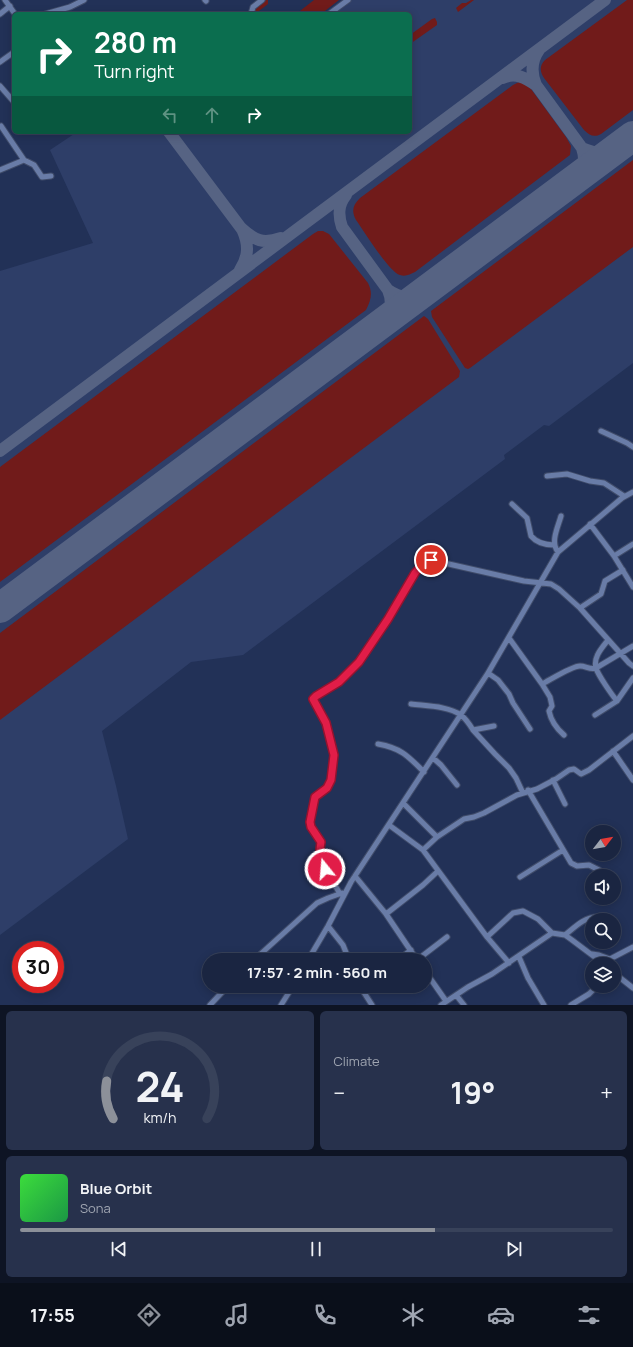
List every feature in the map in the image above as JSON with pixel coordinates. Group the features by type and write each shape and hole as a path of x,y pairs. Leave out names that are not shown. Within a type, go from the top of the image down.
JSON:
{"street":[{"path":"5,0 14,12"},
{"path":"52,12 70,7 84,0"},
{"path":"252,12 253,7 262,0"},
{"path":"332,12 348,0"},
{"path":"0,14 10,6"},
{"path":"0,62 12,53"},
{"path":"0,86 12,100"},
{"path":"1,126 24,160 34,165 42,177 51,176"},
{"path":"1,168 24,160"},
{"path":"601,431 633,447"},
{"path":"547,476 567,474 604,483 624,496"},
{"path":"312,953 328,926 343,893 488,673 558,552 624,496 633,492"},
{"path":"512,504 527,518 531,536 533,538 543,544 554,545"},
{"path":"558,552 554,545 561,516"},
{"path":"590,524 614,556 633,588"},
{"path":"614,556 633,544"},
{"path":"343,893 320,859 319,848 321,842 311,827 310,822 315,797 327,788 331,780 334,755 326,723 313,699 339,682 359,662 388,619 415,573 424,563 431,560 524,581 551,584 580,608 633,666"},
{"path":"580,608 601,594 606,581 623,570"},
{"path":"509,638 542,684 550,698 552,706 549,711 551,719 555,727 564,735"},
{"path":"608,640 600,649 596,668 617,701"},
{"path":"542,684 578,666 593,669 596,668 633,646"},
{"path":"488,673 498,680 510,694 513,703 530,729"},
{"path":"595,715 617,701 633,678"},
{"path":"412,704 444,709 461,715 494,754 509,768 516,778 522,793"},
{"path":"473,730 494,726"},
{"path":"423,850 437,837 464,819 484,813 528,790 537,789 572,769 578,773 583,773 633,736"},
{"path":"378,744 392,747 400,751 424,772"},
{"path":"613,752 633,780"},
{"path":"433,758 442,766 457,785"},
{"path":"553,780 565,804"},
{"path":"528,790 571,863 577,866 588,865 597,869"},
{"path":"403,803 437,837"},
{"path":"389,825 423,850 487,937 509,963"},
{"path":"520,877 563,850"},
{"path":"386,914 423,885 438,871"},
{"path":"355,876 386,914 413,953"},
{"path":"262,953 317,903 343,893"},
{"path":"487,937 514,913 523,911 538,919 552,933 564,935 595,957"},
{"path":"564,935 585,920"},
{"path":"328,926 342,945 346,953"},
{"path":"441,1005 519,957 552,933"},
{"path":"426,953 447,937"},
{"path":"591,954 610,959 633,947"},
{"path":"407,953 411,950"},
{"path":"519,957 528,978 544,1005"},
{"path":"621,979 633,988"},
{"path":"432,981 446,1001"},
{"path":"210,1005 221,993"},
{"path":"281,1005 289,993"},
{"path":"363,993 372,1005"},
{"path":"572,1005 590,993"},
{"path":"456,995 464,1005"}],"shaded area":[{"path":"268,0 268,4 258,12 255,12 256,8"},
{"path":"314,0 339,0 324,12 299,12"},
{"path":"352,0 633,0 633,363 549,426 544,425 504,455 505,459 243,655 191,662 102,731 128,839 0,935 0,271 93,243 50,150 74,134 412,134 412,12 336,12"},
{"path":"474,0 458,12 456,8 462,3 466,3"},
{"path":"627,0 633,0 633,110 601,134 596,136 584,130 544,78 541,67 545,60"},
{"path":"435,18 437,25 412,43 412,34"},
{"path":"519,82 531,89 566,137 571,146 570,155 415,272 404,276 395,272 383,259 354,217 353,211 356,203 360,198"},
{"path":"633,160 633,247 470,368 465,368 432,317 431,311"},
{"path":"318,231 323,231 329,234 368,283 371,296 366,310 0,582 0,467"},
{"path":"424,316 428,319 460,371 459,377 0,720 0,633"}],"taxiway":[{"path":"0,451 605,0"},
{"path":"536,85 533,76 533,63 539,50"},
{"path":"503,78 507,76 516,76 524,78 536,85 582,148 598,153 615,150"},
{"path":"170,134 241,228 251,236 260,240 269,241 281,238"},
{"path":"577,178 584,164 582,148"},
{"path":"346,195 340,206 342,227 390,294 390,306 384,322"},
{"path":"240,270 245,260 247,250 246,240 242,229"},
{"path":"388,290 397,295 406,297 424,292"},
{"path":"0,605 12,600"}],"runway":[{"path":"0,608 633,136"}],"route":[{"path":"325,869 320,859 319,848 321,842 311,827 310,822 315,797 327,788 331,780 334,755 326,723 313,699 339,682 359,662 388,619 415,573 424,563 431,560"}]}
